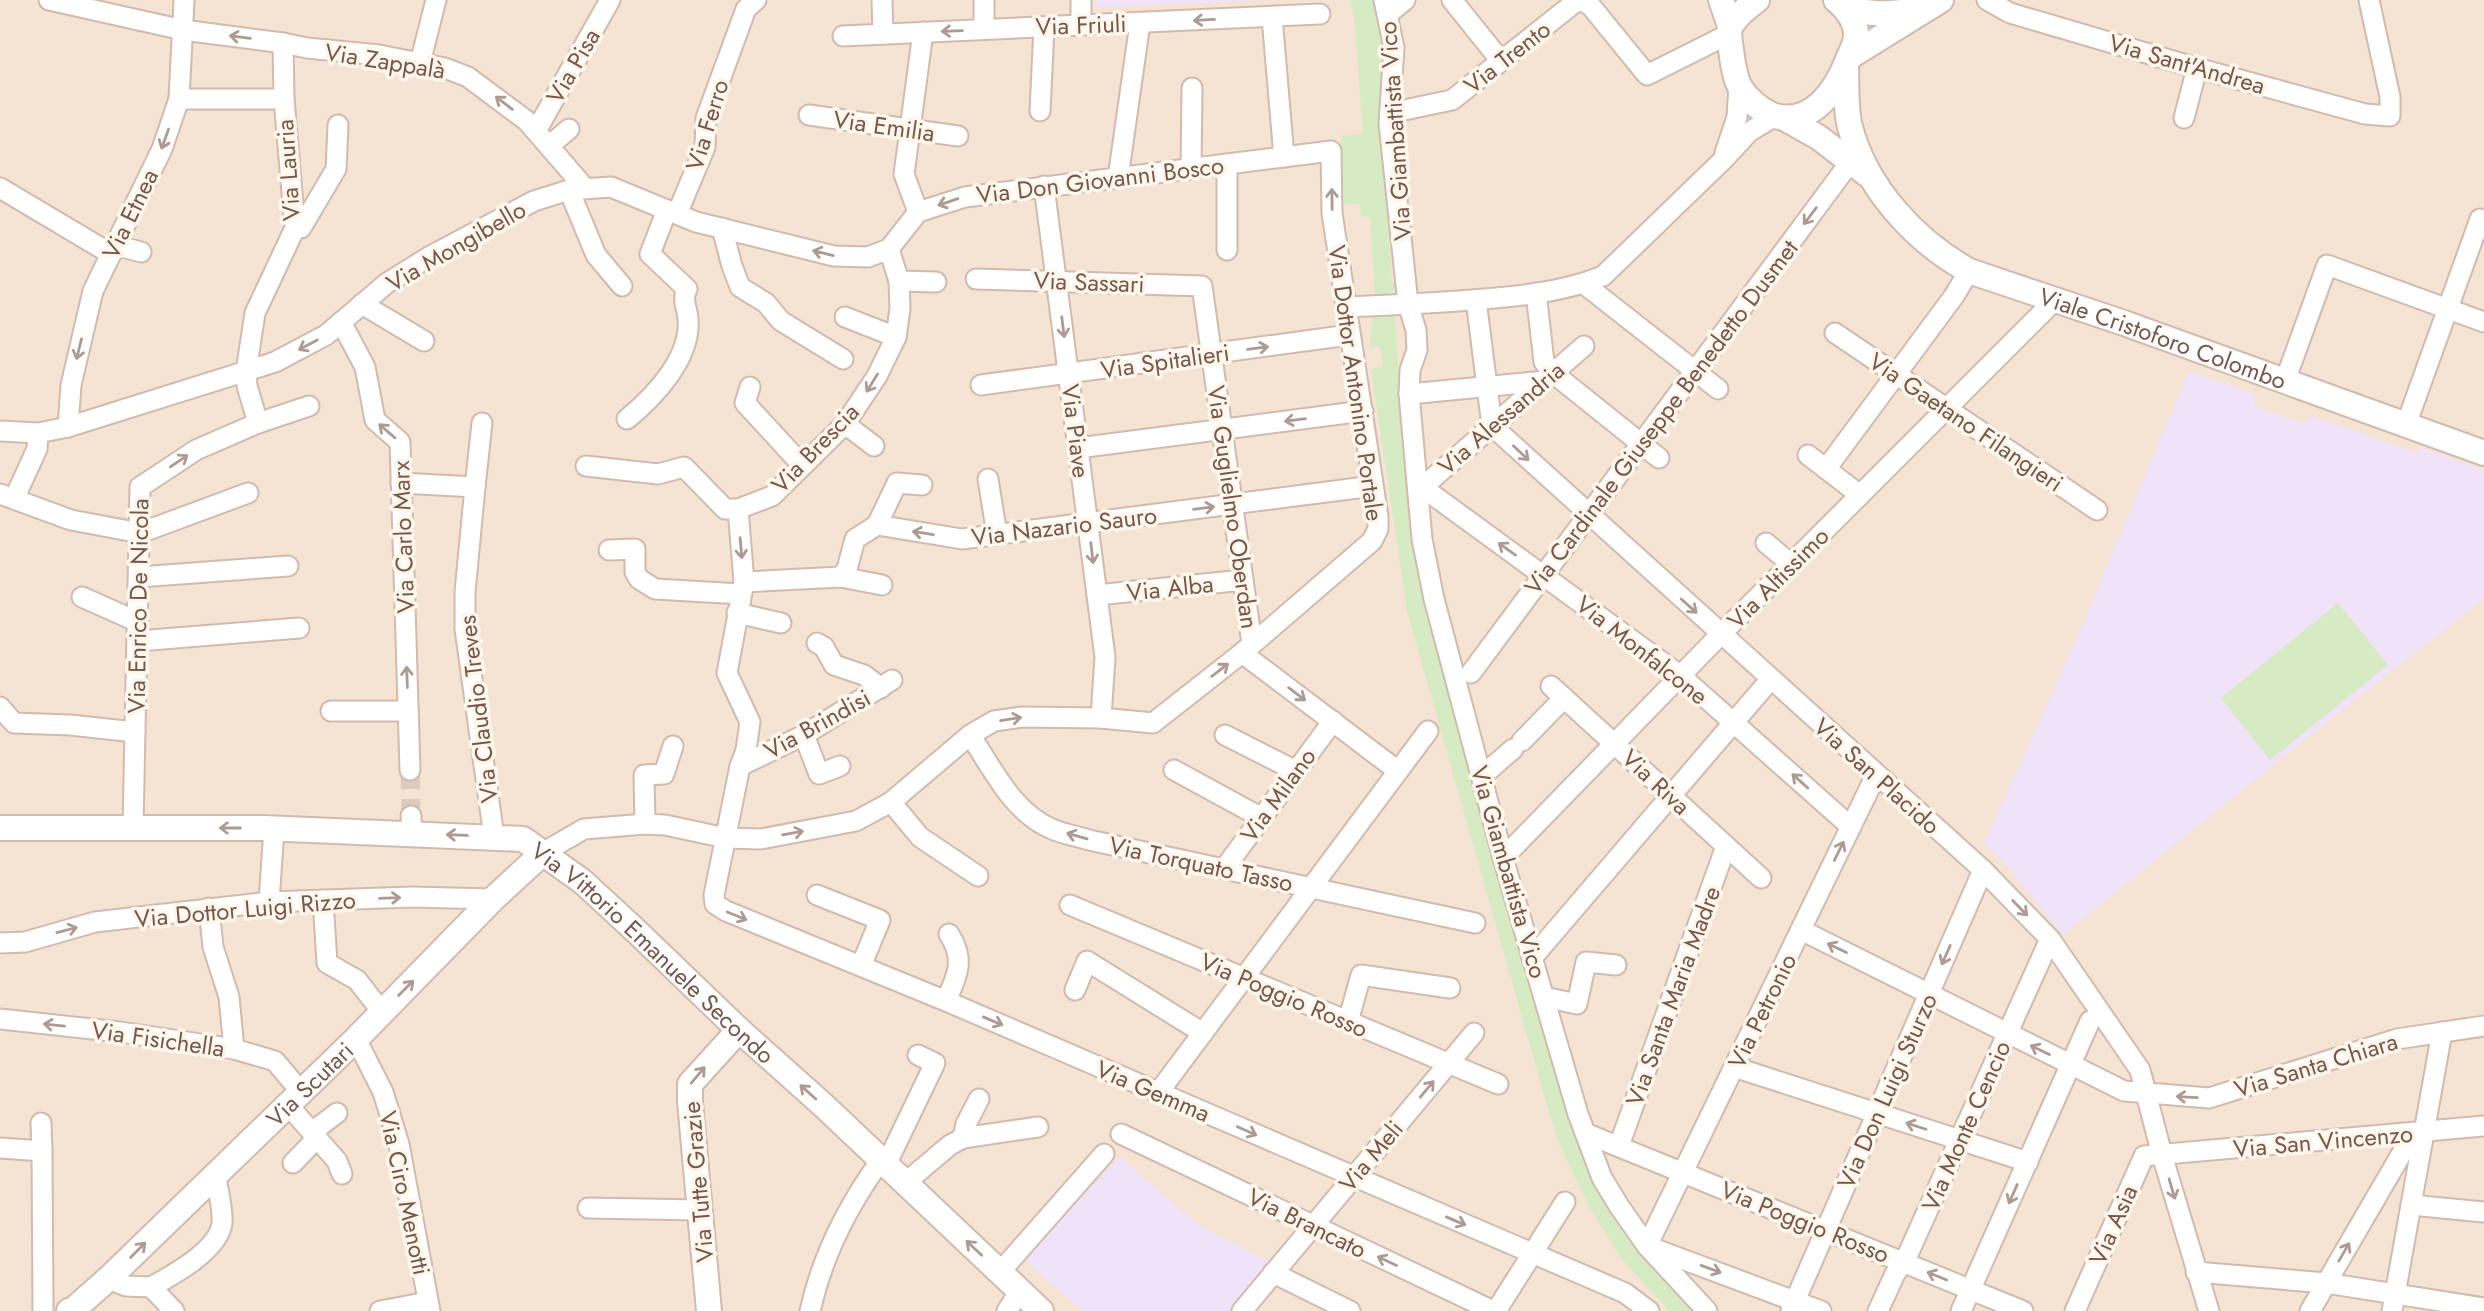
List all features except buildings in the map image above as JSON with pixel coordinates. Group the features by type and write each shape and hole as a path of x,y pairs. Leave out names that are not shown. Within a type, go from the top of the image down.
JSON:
{"street":[{"name":"Via Zappalà","path":"49,0 183,30 307,48 379,55 445,68 468,77 527,121 549,146 577,189 596,255 622,286"},
{"name":"Via Etnea","path":"68,427 71,385 93,291 162,149 179,99 184,0"},
{"path":"420,63 436,0"},
{"name":"Via Pisa","path":"536,131 610,0"},
{"name":"Via Ferro","path":"627,419 664,383 684,348 689,321 683,298 687,289 650,254 705,147 706,118 710,106 746,9 756,0"},
{"path":"882,0 883,34"},
{"path":"984,0 984,30"},
{"path":"1081,0 1081,25"},
{"path":"1386,7 1405,0"},
{"path":"1452,0 1501,61"},
{"path":"1578,0 1590,5 1647,75 1729,30 1741,13 1757,0"},
{"name":"Via Trento","path":"1390,113 1452,100 1578,0"},
{"path":"1721,0 1739,86 1737,117 1723,160"},
{"name":"Via Sant'Andrea","path":"1987,0 2010,13 2197,68 2365,114 2390,116 2390,97 2369,0"},
{"path":"1839,3 1863,12 1886,15 1932,4"},
{"path":"1345,307 1476,300 1536,293 1584,284 1603,276 1749,132 1780,117 1798,118 1814,110 1836,86 1857,36 1853,20 1839,3"},
{"path":"1847,62 1932,4"},
{"name":"Via Giambattista Vico","path":"1386,7 1394,48 1390,113 1408,304 1416,330 1417,350 1410,370 1409,394 1420,489 1422,539 1434,599 1457,692 1532,958 1585,1133 1602,1178 1647,1246 1707,1311"},
{"name":"Via Friuli","path":"843,36 1320,15"},
{"path":"1272,17 1284,158"},
{"path":"1118,177 1140,23"},
{"path":"1040,111 1044,27"},
{"path":"889,249 918,212 904,174 923,32"},
{"name":"Via Lauria","path":"246,372 255,313 295,228 282,43"},
{"path":"1847,62 1850,127 1871,177"},
{"path":"2183,118 2197,68"},
{"path":"1739,86 1755,105 1818,137 1871,177"},
{"path":"1191,169 1192,88"},
{"path":"179,99 284,99"},
{"name":"Via Emilia","path":"809,115 958,136"},
{"path":"295,228 301,228 337,169 338,125"},
{"path":"549,146 569,129"},
{"name":"Via Don Giovanni Bosco","path":"918,212 965,197 1331,151"},
{"name":"Via Dottor Antonino Portale","path":"544,852 584,829 665,825 726,838 761,839 856,821 891,802 970,735 994,722 1022,717 1101,718 1153,723 1247,649 1372,541 1378,529 1363,411 1332,213 1331,151"},
{"name":"Via Cardinale Giuseppe Benedetto Dusmet","path":"1471,673 1851,161"},
{"path":"1227,164 1227,250"},
{"name":"Viale Cristoforo Colombo","path":"1871,177 1920,237 1948,260 1969,271 2484,453"},
{"name":"Via Piave","path":"1044,186 1105,657 1101,718"},
{"name":"Via Mongibello","path":"0,431 38,433 68,427 275,362 326,335 387,283 427,258 534,201 577,189 611,187 672,212 722,228 834,256 868,257 889,249"},
{"path":"0,188 113,250 141,252"},
{"path":"2406,425 2480,219"},
{"path":"722,228 740,287 766,303 781,321 843,359"},
{"name":"Via Brescia","path":"738,509 772,496 845,424 877,376 896,337 900,309 899,281 889,249"},
{"path":"2285,381 2327,265 2484,322"},
{"path":"1826,469 1954,296 1969,271"},
{"name":"Via Sassari","path":"976,279 1202,286"},
{"path":"899,281 936,282"},
{"path":"1584,284 1718,389"},
{"name":"Via Guglielmo Oberdan","path":"1202,286 1243,580 1247,649 1398,771"},
{"path":"1536,293 1548,377 1659,458"},
{"path":"1476,300 1492,426"},
{"name":"Via Altissimo","path":"1503,858 1721,634 2055,300"},
{"path":"362,304 425,341"},
{"path":"845,317 896,337"},
{"name":"Via Carlo Marx","path":"341,322 365,367 374,420 400,442 410,770"},
{"name":"Via Gaetano Filangieri","path":"1835,333 2097,510"},
{"name":"Via Spitalieri","path":"981,385 1349,335"},
{"name":"Via Alessandria","path":"1420,489 1584,346"},
{"path":"246,372 247,386 258,423 309,406"},
{"path":"1409,394 1487,387 1548,377"},
{"path":"750,387 745,403 802,465"},
{"path":"1078,448 1363,411"},
{"name":"Via Enrico De Nicola","path":"133,828 140,487 196,450 258,423"},
{"name":"Via Claudio Treves","path":"482,423 465,592 465,629 494,837"},
{"path":"845,424 874,446"},
{"name":"Via San Placido","path":"1492,426 1983,870 2050,939 2140,1070 2162,1155 2209,1311"},
{"path":"38,433 37,449 7,497 71,520 140,533 248,493"},
{"path":"1808,455 1860,495"},
{"path":"586,466 658,474 684,467 725,509 738,509 741,596 727,673 750,722 726,838"},
{"path":"988,479 997,535"},
{"path":"401,483 475,486"},
{"path":"841,577 847,569 855,539 877,525 897,483 922,485"},
{"name":"Via Nazario Sauro","path":"877,525 962,539 1373,486"},
{"name":"Via Monfalcone","path":"1420,489 1681,676 1851,827"},
{"path":"1766,543 1791,564"},
{"path":"609,550 635,549 635,572 639,579 655,589 741,596 841,577 882,585"},
{"path":"139,578 288,566"},
{"name":"Via Alba","path":"1097,596 1243,580"},
{"path":"741,596 781,623"},
{"path":"82,597 138,631 299,628"},
{"name":"Via Brindisi","path":"740,766 804,735 887,684 834,665 824,646 817,643"},
{"path":"1532,958 1770,680"},
{"name":"Via Riva","path":"1482,776 1518,745 1558,692 1761,878"},
{"path":"0,707 14,723 70,725 135,732"},
{"path":"331,711 408,711"},
{"name":"Via Milano","path":"1224,869 1333,721"},
{"path":"1158,1093 1428,731"},
{"path":"804,735 819,774 841,766"},
{"name":"Via Torquato Tasso","path":"970,735 1014,802 1030,817 1052,829 1089,840 1475,923"},
{"path":"1225,735 1296,771"},
{"path":"645,824 645,775 664,774 673,746"},
{"path":"1174,770 1262,818"},
{"name":"Via Petronio","path":"1647,1246 1876,775"},
{"path":"891,802 920,837 978,876"},
{"name":"Via Vittorio Emanuele Secondo","path":"0,828 412,825 523,839 583,883 636,930 905,1182 1000,1272 1014,1301 1041,1311"},
{"path":"269,902 274,828"},
{"name":"Via Gemma","path":"726,838 714,895 715,904 726,911 862,965 1625,1293 1649,1311"},
{"name":"Via Santa Maria Madre","path":"1619,1146 1726,846"},
{"name":"Via Scutari","path":"69,1311 108,1279 544,852"},
{"name":"Via Don Luigi Sturzo","path":"1793,1306 1983,870"},
{"path":"817,895 880,920 862,965"},
{"name":"Via Dottor Luigi Rizzo","path":"0,943 24,942 95,922 269,902 412,897 493,900"},
{"path":"323,900 327,963 357,980 382,1012"},
{"name":"Via Poggio Rosso","path":"1070,905 1498,1084"},
{"path":"209,908 213,947 229,997 234,1049"},
{"name":"Via Santa Chiara","path":"1801,930 2124,1091 2147,1095 2209,1098 2397,1039 2484,1026"},
{"path":"946,1001 958,972 958,947 949,934"},
{"name":"Via Monte Cencio","path":"1878,1311 1903,1262 2050,939"},
{"path":"1075,989 1087,961 1203,1033"},
{"path":"1544,997 1577,1003 1586,962 1616,965"},
{"path":"1348,1022 1361,975 1450,988"},
{"name":"Via Fisichella","path":"0,1019 120,1032 234,1049 275,1061 315,1135 337,1161 342,1174"},
{"path":"1961,1311 2090,1021"},
{"name":"Via Tutte Grazie","path":"709,1311 690,1084 740,1030"},
{"path":"2393,1303 2442,1032"},
{"name":"Via Meli","path":"1242,1311 1474,1033"},
{"name":"Via Ciro Menotti","path":"356,1039 383,1092 399,1144 429,1306"},
{"path":"810,1311 817,1280 862,1185 883,1162 935,1063 918,1055"},
{"path":"1734,1067 2028,1162"},
{"path":"963,1138 966,1124 979,1099"},
{"path":"293,1163 337,1113"},
{"path":"41,1123 44,1311"},
{"name":"Via San Vincenzo","path":"2162,1155 2484,1126"},
{"path":"905,1182 950,1145 963,1138 1038,1127"},
{"path":"2310,1311 2406,1146 2424,1132"},
{"name":"Via Poggio Rosso","path":"1585,1133 2024,1311"},
{"name":"Via Brancato","path":"1121,1134 1494,1311"},
{"path":"0,1148 42,1151"},
{"path":"1000,1272 1104,1154"},
{"name":"Via Asia","path":"2075,1311 2144,1156 2162,1155"},
{"path":"108,1279 127,1286 151,1287 180,1271 219,1237 222,1221 215,1174"},
{"path":"1494,1311 1565,1202"},
{"path":"2411,1205 2484,1212"},
{"path":"588,1208 700,1210"},
{"path":"1647,1246 1793,1306 1821,1311"},
{"path":"2196,1272 2326,1283 2393,1303 2484,1308"},
{"path":"1273,1273 1350,1311"},
{"path":"151,1287 173,1311"},
{"path":"1616,1311 1625,1293"},
{"path":"380,1311 429,1306"}],"shaded area":[{"path":"0,0 2484,0 2484,1311 0,1311"},
{"path":"1097,0 1272,0 1097,7"},
{"path":"2189,371 2254,394 2255,407 2303,423 2313,416 2417,453 2420,447 2484,470 2484,599 2063,935 2004,863 1984,844 2080,631"},
{"path":"1119,1156 1197,1224 1270,1262 1227,1311 1082,1311 1025,1260"}],"green space":[{"path":"1351,0 1373,0 1384,48 1381,104 1392,282 1397,282 1398,290 1375,297 1370,217 1361,217 1360,203 1344,204 1341,136 1363,134"},
{"path":"1395,313 1402,435 1421,582 1568,1117 1600,1190 1697,1311 1669,1311 1620,1257 1590,1208 1560,1146 1546,1102 1407,611 1371,369 1383,366 1380,347 1369,347 1373,317"},
{"path":"2338,603 2388,665 2270,760 2221,698"}],"tunnel":[{"path":"410,770 411,816"}]}
